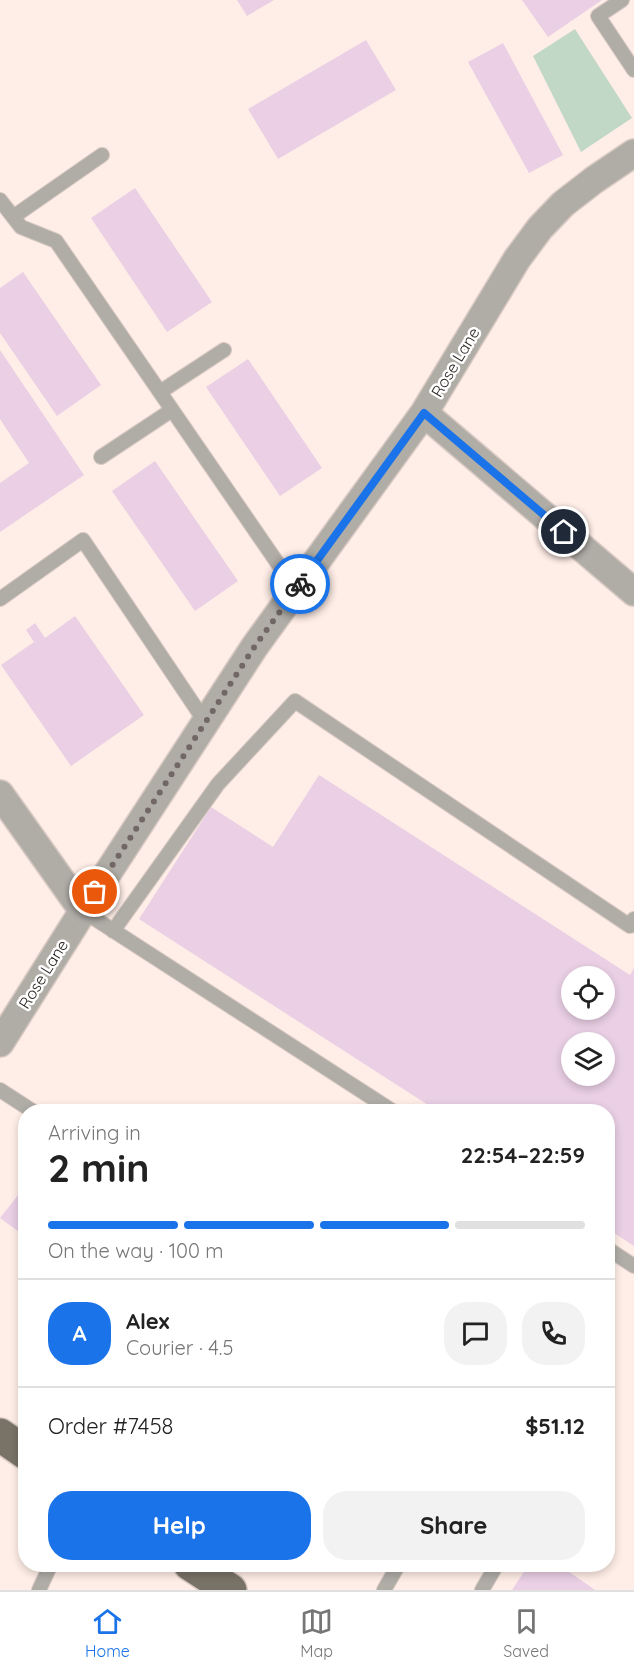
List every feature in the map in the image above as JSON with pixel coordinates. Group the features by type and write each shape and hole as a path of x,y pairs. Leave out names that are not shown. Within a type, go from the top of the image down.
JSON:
{"main road":[{"path":"0,1435 18,1447"},
{"path":"202,1572 230,1590"}],"street":[{"name":"Rose Lane","path":"0,1043 82,911 255,646 424,413 517,260 540,228 563,204 634,153"},
{"path":"424,413 634,592"},
{"path":"2,800 82,911"}],"lane":[{"path":"622,0 598,16 634,70"},
{"path":"13,217 102,155"},
{"path":"0,200 21,227 56,241 296,590"},
{"path":"160,392 224,350"},
{"path":"101,457 172,410"},
{"path":"0,599 83,540 206,723"},
{"path":"113,931 218,784 295,701 630,926 634,919"},
{"path":"82,911 382,1104"},
{"path":"0,1090 22,1104"},
{"path":"615,1254 634,1266"},
{"path":"39,1590 47,1572"},
{"path":"384,1590 394,1572"},
{"path":"482,1590 492,1572"}],"green space":[{"path":"575,29 632,118 581,152 533,56"}],"building":[{"path":"237,0 274,0 247,16"},
{"path":"522,0 602,0 548,37"},
{"path":"366,40 396,90 278,159 248,109"},
{"path":"503,43 563,155 529,173 468,62"},
{"path":"135,188 212,302 167,332 91,218"},
{"path":"23,272 101,385 57,416 0,333 0,288"},
{"path":"0,350 84,475 0,532 0,483 29,463 0,419"},
{"path":"248,359 322,468 280,496 206,387"},
{"path":"155,461 238,581 195,611 112,491"},
{"path":"75,616 144,715 71,766 1,665 34,642 26,630 35,623 45,638"},
{"path":"319,775 630,975 634,968 634,1246 615,1234 615,1104 427,1104 139,919 211,807 273,847"},
{"path":"18,1195 18,1231 0,1218"},
{"path":"524,1572 569,1572 595,1590 512,1590"}],"way so far":[{"path":"95,892 255,646 300,584"}],"route":[{"path":"300,584 424,413 564,532"}]}
